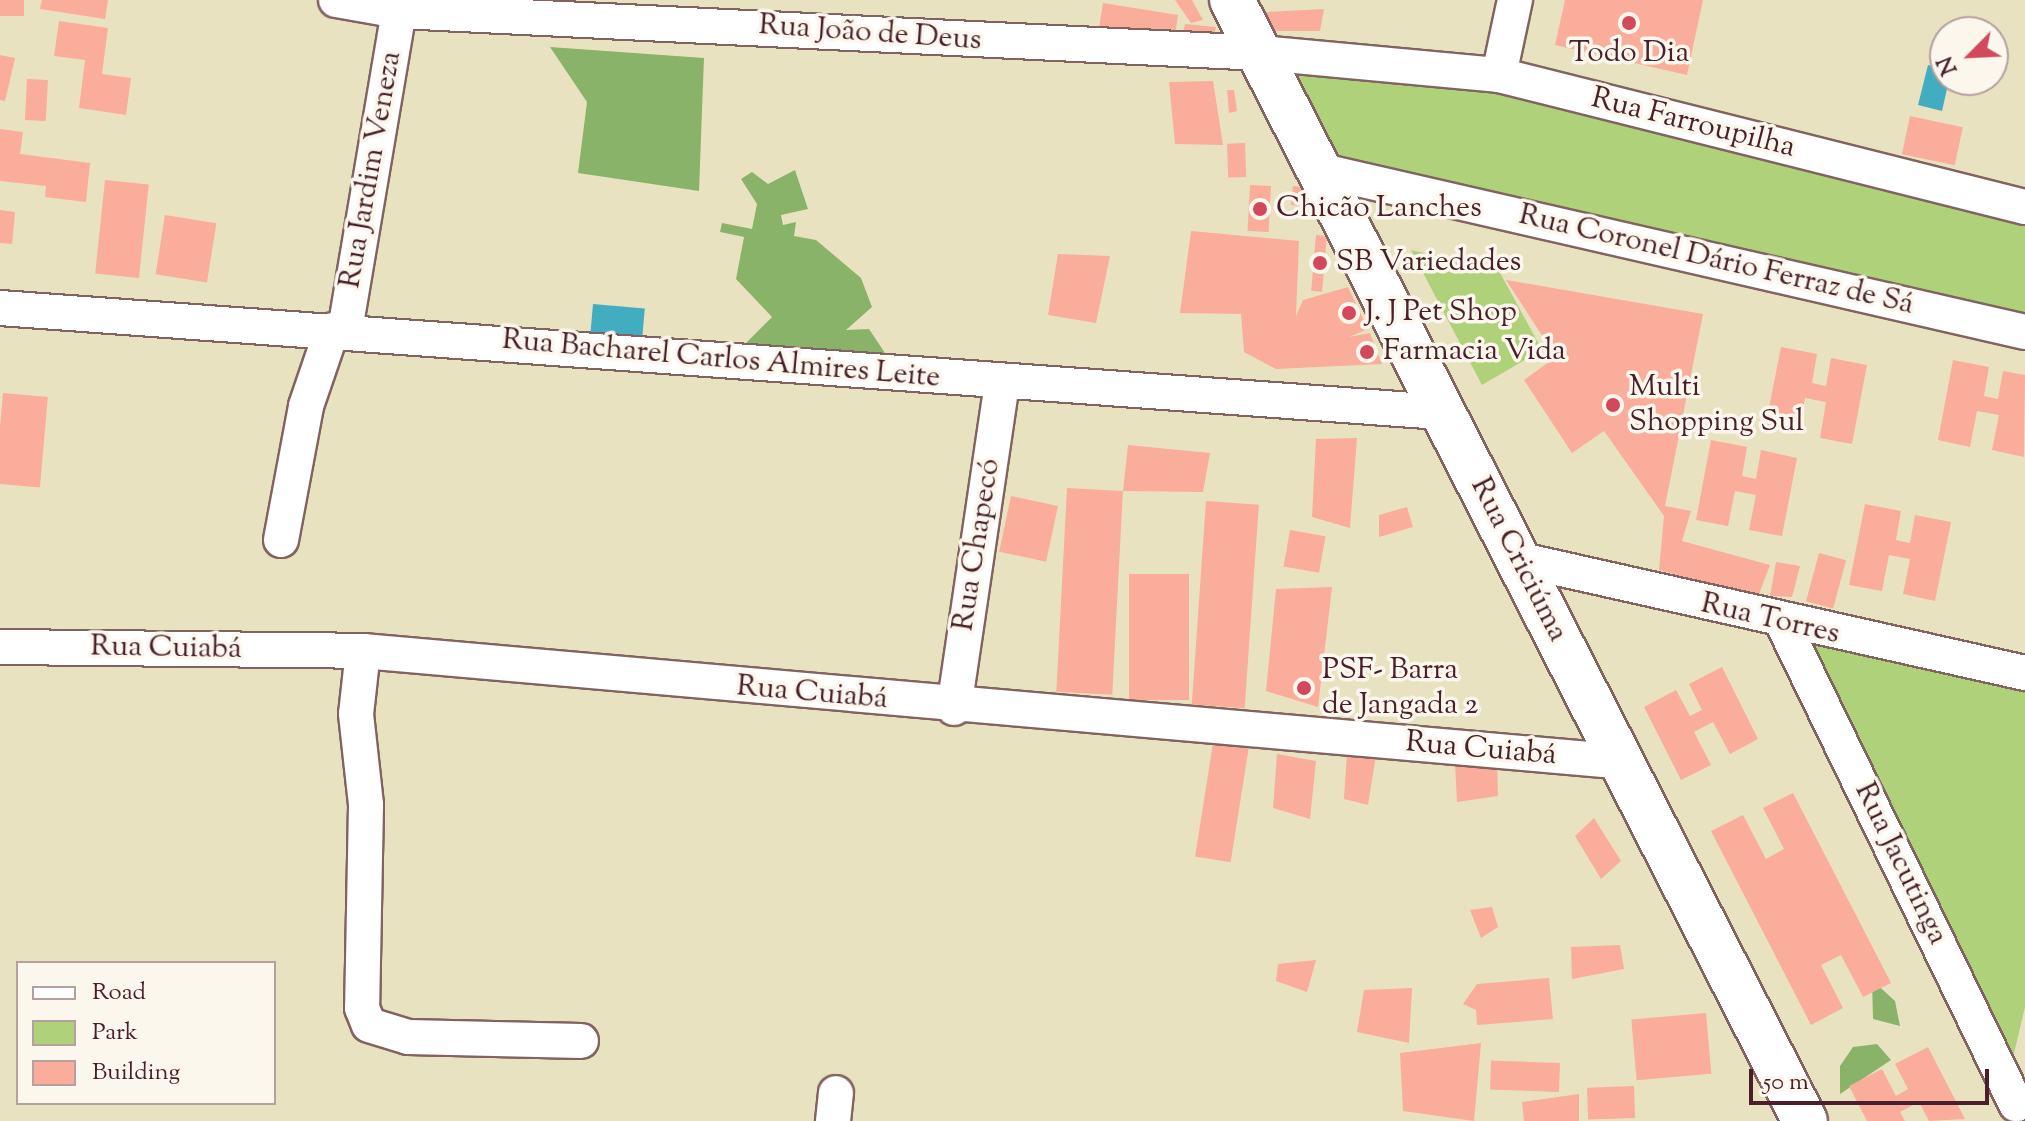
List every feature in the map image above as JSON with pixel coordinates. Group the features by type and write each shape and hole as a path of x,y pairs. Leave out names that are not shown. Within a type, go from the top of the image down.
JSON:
{"main road":[{"name":"Rua Criciúma","path":"1232,0 1261,53 1314,169 1623,762 1805,1121"}],"street":[{"name":"Rua João de Deus","path":"336,0 385,6 1261,53"},
{"path":"1499,75 1515,0"},
{"name":"Rua Jardim Veneza","path":"281,540 306,406 339,330 385,6"},
{"name":"Rua Farroupilha","path":"1261,53 1499,75 2025,207"},
{"name":"Rua Coronel Dário Ferraz de Sá","path":"1314,169 2025,332"},
{"name":"Rua Bacharel Carlos Almires Leite","path":"0,308 339,330 1002,383 1442,412"},
{"name":"Rua Chapecó","path":"954,708 1002,383"},
{"name":"Rua Torres","path":"1517,559 1783,624 2025,673"},
{"name":"Rua Jacutinga","path":"1783,624 2014,1113"},
{"name":"Rua Cuiabá","path":"0,647 363,651 954,708 1623,762"},
{"path":"363,651 356,714 366,805 362,1008 369,1025 408,1037 581,1041"},
{"path":"2014,1113 2025,1066"}],"green space":[{"path":"550,47 704,58 699,191 578,173 587,102"},
{"path":"1290,73 1475,83 2025,206 2025,337 1341,176"},
{"path":"795,170 808,209 781,215 783,225 796,222 794,236 816,240 861,278 872,307 846,330 869,329 893,365 739,350 772,317 736,279 744,237 720,232 722,223 752,229 757,204 741,179 752,172 768,184"},
{"path":"1411,250 1498,269 1542,350 1482,385"},
{"path":"1781,620 2025,673 2025,1007 2007,1083"},
{"path":"1872,980 1895,1001 1900,1026 1873,1019"},
{"path":"1877,1044 1891,1060 1840,1094 1840,1066 1853,1047"}],"water":[{"path":"1929,65 1929,96 1945,96 1942,111 1918,105"},
{"path":"593,304 645,309 642,342 590,338"}],"building":[{"path":"0,0 24,0 24,16 0,16"},
{"path":"42,0 108,0 105,19 40,9"},
{"path":"1175,0 1192,0 1203,20 1191,23"},
{"name":"Todo Dia","path":"1565,0 1703,0 1687,75 1555,45"},
{"path":"1103,3 1178,15 1173,47 1098,36"},
{"path":"1324,9 1320,31 1272,31 1266,12"},
{"path":"59,21 108,28 102,74 131,78 126,115 79,108 85,60 54,56"},
{"path":"1185,24 1216,27 1210,52 1179,49"},
{"path":"0,55 15,58 5,101 0,100"},
{"path":"27,79 48,80 46,121 25,120"},
{"path":"1213,81 1223,145 1175,144 1169,82"},
{"path":"1227,90 1234,90 1237,111 1229,113"},
{"path":"1910,116 1963,127 1955,165 1902,154"},
{"path":"0,129 23,132 20,154 90,163 86,202 45,197 46,186 0,181"},
{"path":"1245,143 1246,177 1228,178 1227,144"},
{"path":"105,180 149,185 139,278 95,273"},
{"name":"Chicão Lanches","path":"1250,185 1271,186 1269,232 1248,231"},
{"path":"1293,186 1302,187 1300,206 1291,205"},
{"path":"0,210 15,212 12,244 0,243"},
{"path":"165,215 216,223 207,282 156,274"},
{"path":"1191,231 1299,241 1296,316 1303,300 1348,287 1368,329 1349,337 1370,333 1382,364 1276,369 1244,352 1241,314 1180,313"},
{"name":"SB Variedades","path":"1316,235 1327,236 1322,292 1311,291"},
{"path":"1058,254 1110,256 1096,323 1048,315"},
{"name":"Multi Shopping Sul","path":"1506,280 1703,314 1665,506 1691,511 1682,541 1770,565 1758,597 1659,570 1664,516 1604,431 1572,453 1524,380 1556,357"},
{"path":"1781,347 1817,354 1812,383 1826,386 1831,358 1867,365 1852,444 1820,438 1826,402 1805,398 1798,434 1765,428"},
{"path":"1953,360 1989,367 1984,396 1998,399 2003,371 2025,375 2024,457 1992,450 1999,415 1977,411 1970,447 1938,440"},
{"path":"3,393 48,397 40,488 0,484"},
{"path":"1357,438 1350,528 1312,517 1316,439"},
{"path":"1711,440 1747,447 1742,476 1756,479 1761,450 1797,458 1782,536 1749,530 1756,495 1735,491 1728,526 1696,520"},
{"path":"1128,445 1210,453 1203,492 1123,491"},
{"path":"1067,488 1123,491 1112,695 1056,692"},
{"path":"1011,496 1058,506 1046,562 999,552"},
{"path":"1206,501 1259,505 1245,708 1192,705"},
{"path":"1865,504 1901,511 1896,540 1910,543 1915,515 1951,522 1935,601 1903,594 1910,559 1889,555 1882,591 1849,585"},
{"path":"1407,507 1413,527 1379,537 1379,515"},
{"path":"1290,530 1325,536 1319,573 1284,566"},
{"path":"1819,553 1846,560 1833,609 1806,601"},
{"path":"1776,562 1800,566 1792,597 1770,596"},
{"path":"1129,574 1189,574 1189,700 1129,700"},
{"path":"1332,587 1318,707 1266,691 1276,589"},
{"path":"1722,667 1758,739 1730,754 1713,722 1694,732 1711,765 1681,780 1644,707 1676,690 1690,716 1702,710 1689,684"},
{"path":"1214,737 1250,743 1231,862 1195,857"},
{"path":"1347,752 1376,755 1368,805 1344,799"},
{"path":"1277,754 1316,761 1310,819 1273,808"},
{"path":"1497,759 1498,796 1457,802 1455,763"},
{"path":"1793,793 1891,983 1863,997 1841,955 1821,965 1843,1008 1811,1025 1711,831 1743,815 1766,859 1784,849 1763,808"},
{"path":"1594,818 1621,861 1601,879 1575,836"},
{"path":"1492,907 1498,927 1481,938 1470,910"},
{"path":"1620,945 1624,969 1572,979 1571,947"},
{"path":"1316,960 1307,992 1276,981 1278,964"},
{"path":"1549,978 1553,1019 1477,1025 1476,1010 1463,1004 1477,984"},
{"path":"1412,988 1409,1043 1357,1032 1364,990"},
{"path":"1706,1013 1711,1074 1637,1080 1631,1020"},
{"path":"1481,1043 1474,1121 1403,1111 1400,1053"},
{"path":"1928,1047 1965,1119 1929,1121 1919,1102 1900,1112 1905,1121 1867,1121 1849,1086 1882,1069 1896,1096 1908,1089 1895,1064"},
{"path":"1491,1061 1560,1063 1559,1092 1490,1090"},
{"path":"1634,1086 1635,1118 1588,1120 1587,1088"},
{"path":"1579,1094 1579,1121 1524,1121 1522,1102"}],"place":[{"name":"Todo Dia","path":"1629,23"},
{"name":"Chicão Lanches","path":"1260,209"},
{"name":"SB Variedades","path":"1320,263"},
{"name":"J. J Pet Shop","path":"1349,313"},
{"name":"Farmacia Vida","path":"1367,352"},
{"name":"Multi Shopping Sul","path":"1613,405"},
{"name":"PSF- Barra de Jangada 2","path":"1304,688"}]}
